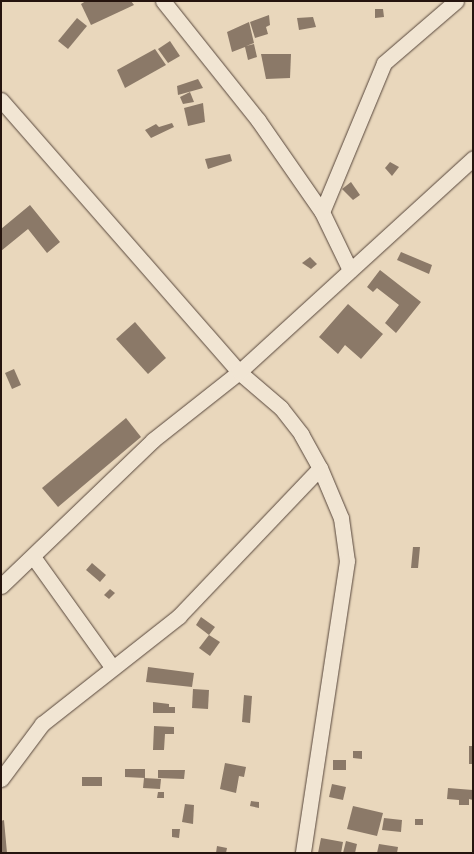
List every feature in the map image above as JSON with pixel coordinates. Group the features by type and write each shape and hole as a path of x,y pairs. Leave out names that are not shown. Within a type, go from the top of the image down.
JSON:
{"street":[{"path":"163,1 258,120 322,212 350,270"},
{"path":"322,212 384,63 456,1"},
{"path":"1,100 239,372 281,408 301,434 320,468 341,518 347,561 304,853"},
{"path":"1,586 34,558 153,440 239,372 473,158"},
{"path":"1,779 42,724 112,667 179,616 320,468"},
{"path":"34,558 112,667"}],"building":[{"path":"86,1 131,1 134,5 91,25 81,4"},
{"path":"375,9 383,9 384,17 375,18"},
{"path":"269,15 270,25 266,27 268,34 255,38 250,22"},
{"path":"313,17 316,27 299,30 297,18"},
{"path":"77,18 87,26 68,49 58,41"},
{"path":"249,22 254,43 246,46 254,44 257,57 248,60 245,47 232,52 227,32"},
{"path":"170,41 180,56 168,63 158,49"},
{"path":"155,49 166,65 125,88 117,70"},
{"path":"261,54 291,54 290,78 266,79"},
{"path":"198,79 203,88 178,95 177,86"},
{"path":"190,92 194,102 183,104 180,97"},
{"path":"203,103 205,122 188,126 184,108"},
{"path":"172,123 174,127 151,138 145,130 156,124 159,127"},
{"path":"230,154 232,161 208,169 205,159"},
{"path":"390,162 399,167 392,176 385,168"},
{"path":"351,182 360,195 353,200 342,189"},
{"path":"30,205 60,242 47,253 28,229 1,251 1,229"},
{"path":"401,252 432,265 429,274 397,260"},
{"path":"310,257 317,264 311,269 302,263"},
{"path":"380,270 421,302 396,333 385,323 399,305 377,288 373,292 367,287"},
{"path":"348,304 383,334 361,359 345,345 338,354 319,337"},
{"path":"135,322 166,358 148,374 116,339"},
{"path":"14,369 21,385 12,389 5,373"},
{"path":"126,418 141,437 58,507 42,488"},
{"path":"413,547 420,547 418,568 411,568"},
{"path":"92,563 106,575 100,582 86,570"},
{"path":"110,589 115,593 109,599 104,595"},
{"path":"201,617 215,627 209,635 196,625"},
{"path":"209,635 220,642 210,656 199,648"},
{"path":"148,667 194,673 192,687 146,682"},
{"path":"193,689 209,690 208,709 192,708"},
{"path":"244,695 252,696 250,723 242,722"},
{"path":"153,702 169,704 169,707 175,707 175,713 153,713"},
{"path":"154,726 174,727 174,734 165,734 164,750 153,750"},
{"path":"469,746 473,746 473,764 469,764"},
{"path":"353,751 362,751 362,759 353,758"},
{"path":"333,760 346,760 346,770 333,770"},
{"path":"225,763 246,767 244,777 239,776 236,793 220,789"},
{"path":"125,769 145,769 145,778 125,777"},
{"path":"158,770 185,770 184,779 158,778"},
{"path":"82,777 102,777 102,786 82,786"},
{"path":"144,778 161,779 160,789 143,788"},
{"path":"332,784 346,787 343,800 329,797"},
{"path":"448,788 473,790 473,800 469,799 469,805 459,805 459,800 447,799"},
{"path":"158,792 164,792 164,798 157,798"},
{"path":"251,801 259,802 259,808 250,806"},
{"path":"185,804 194,805 193,824 182,822"},
{"path":"353,806 383,813 377,836 347,829"},
{"path":"384,818 402,820 401,832 382,830"},
{"path":"415,819 423,819 423,825 415,825"},
{"path":"4,820 7,853 1,853 1,821"},
{"path":"172,829 180,829 179,838 172,837"},
{"path":"321,838 343,842 341,853 318,853"},
{"path":"346,841 357,844 355,853 343,853"},
{"path":"379,844 398,847 397,853 377,853"},
{"path":"217,846 227,848 226,853 216,853"}]}
